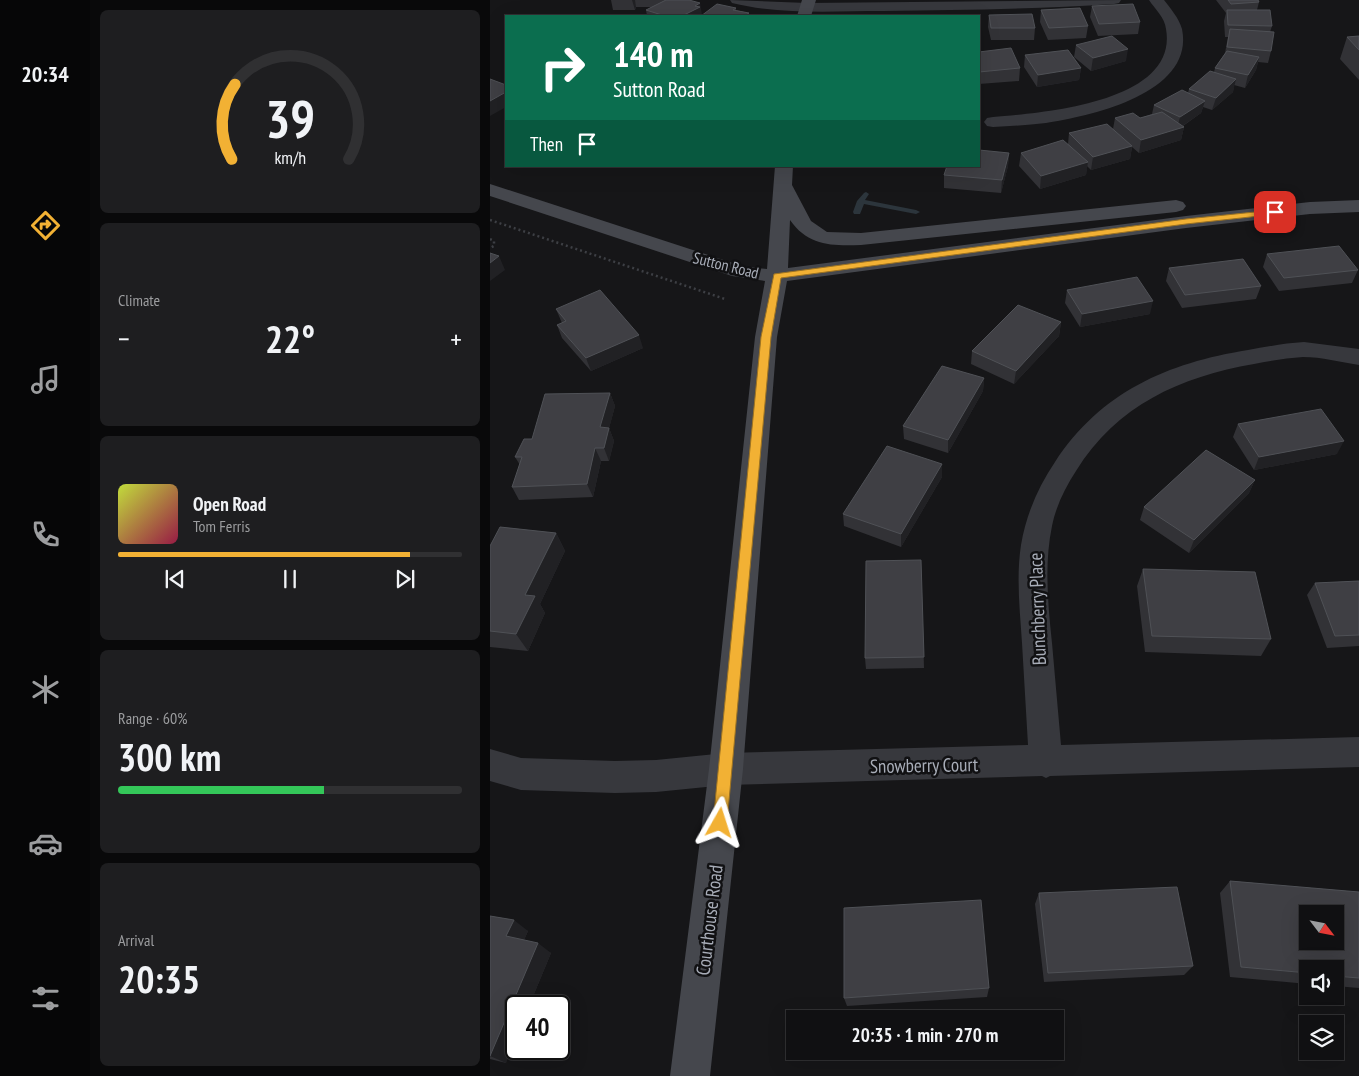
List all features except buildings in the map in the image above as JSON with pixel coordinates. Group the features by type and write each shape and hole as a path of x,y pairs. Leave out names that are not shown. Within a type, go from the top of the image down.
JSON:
{"street":[{"path":"737,0 757,5 807,8 1028,5 1114,0"},
{"path":"993,122 1056,116 1095,107 1132,93 1151,82 1172,58 1176,38 1171,21 1156,0"},
{"path":"784,175 793,211 802,224 809,231 831,239 862,239 1150,208 1254,205 1310,208"},
{"name":"Courthouse Road","path":"690,1076 726,769 766,337 777,276 784,175"},
{"name":"Sutton Road","path":"490,190 739,272 777,276 1186,222 1310,208 1359,206"},
{"name":"Bunchberry Place","path":"1046,762 1032,567 1037,530 1050,491 1067,460 1088,433 1114,409 1139,392 1167,378 1203,366 1236,359 1300,350 1313,350 1359,357"},
{"name":"Snowberry Court","path":"490,765 522,774 615,778 726,769 1046,762 1359,752"}],"path":[{"path":"490,220 725,299"},
{"path":"490,239 494,241 494,246 490,248"}],"waterway":[{"path":"861,201 866,194"},
{"path":"857,212 861,201"},
{"path":"861,201 916,212"}],"route":[{"path":"720,823 766,337 777,276 1275,212"}]}
